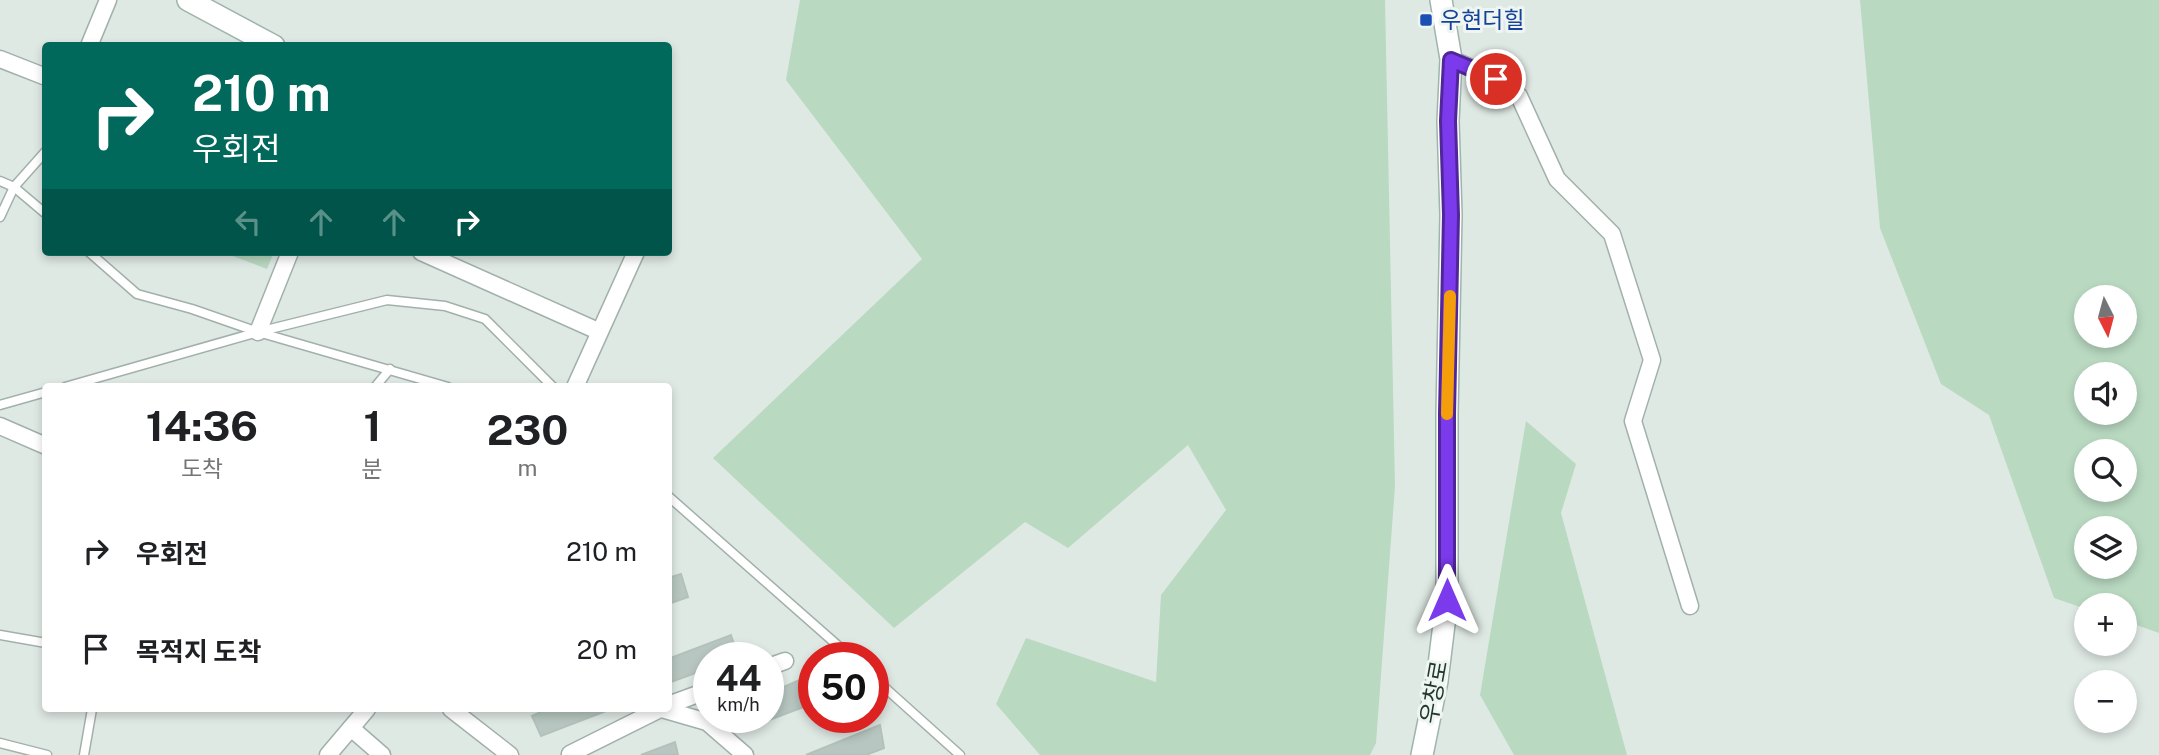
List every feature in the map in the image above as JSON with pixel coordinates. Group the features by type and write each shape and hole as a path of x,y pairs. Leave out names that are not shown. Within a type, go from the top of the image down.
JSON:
{"main road":[{"path":"188,0 267,42"},
{"name":"우창로","path":"1422,755 1437,681 1447,600 1451,215 1448,121 1451,60 1441,0"}],"street":[{"path":"91,42 108,0"},
{"path":"0,59 42,75"},
{"path":"1451,60 1496,79 1518,96 1557,179 1612,233 1652,360 1633,421 1690,606"},
{"path":"258,332 288,256"},
{"path":"430,256 598,331"},
{"path":"577,383 634,256"},
{"path":"0,426 42,444"},
{"path":"672,704 693,696"},
{"path":"328,755 364,712"},
{"path":"455,712 510,755"},
{"path":"570,754 655,712"},
{"path":"672,712 707,722 745,755"},
{"path":"351,728 382,755"}],"lane":[{"path":"0,217 14,187 42,156"},
{"path":"0,181 14,187 42,211"},
{"path":"94,256 138,294 435,383"},
{"path":"79,383 258,332 387,300 445,306 485,319 549,383"},
{"path":"378,383 390,369"},
{"path":"0,405 42,393"},
{"path":"672,500 834,642"},
{"path":"0,635 42,642"},
{"path":"889,691 960,755"},
{"path":"84,755 91,712"},
{"path":"0,743 47,755"}],"green space":[{"path":"800,0 1385,0 1395,486 1376,743 1370,755 1040,755 996,704 1026,638 1156,682 1161,595 1226,510 1188,445 1068,548 1025,522 894,628 713,458 922,259 786,80"},
{"path":"1860,0 2159,0 2159,633 2137,625 2137,593 2074,593 2074,605 2054,598 1989,415 1941,384 1880,228"},
{"path":"233,256 272,256 267,269"},
{"path":"1526,421 1576,464 1561,513 1627,755 1514,755 1480,695"}],"building":[{"path":"681,574 688,597 672,603 672,577"},
{"path":"731,635 733,642 713,642"},
{"path":"693,649 693,674 672,682 672,657"},
{"path":"798,681 798,709 784,714 784,687"},
{"path":"541,712 603,712 541,736 532,716"},
{"path":"860,733 881,733 884,748 866,755 806,755"},
{"path":"675,742 678,755 641,755"}],"slow traffic":[{"path":"1447,414 1450,296"}],"place":[{"name":"우현더힐","path":"1426,20"}],"route":[{"path":"1447,600 1451,215 1448,121 1451,60 1496,79"}]}
